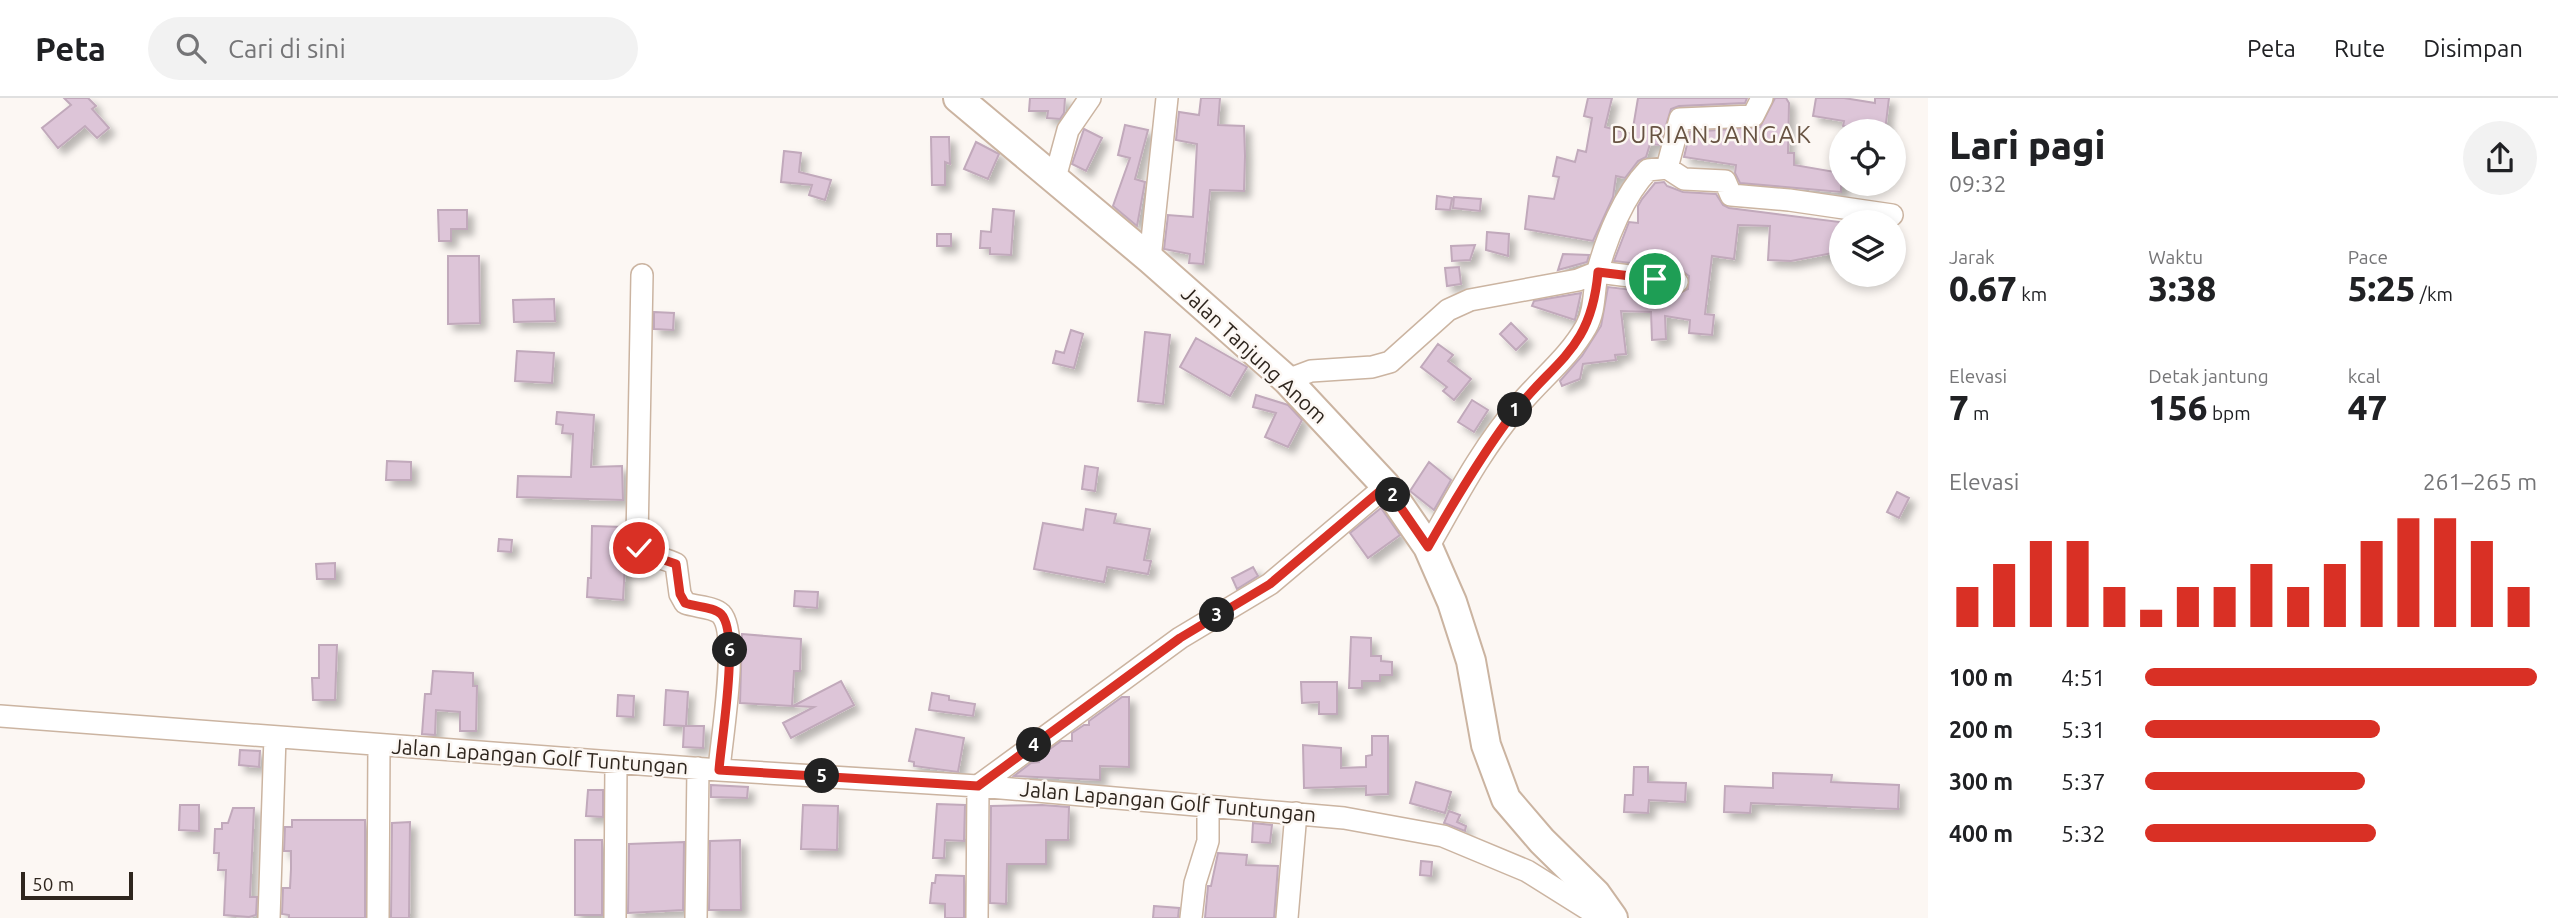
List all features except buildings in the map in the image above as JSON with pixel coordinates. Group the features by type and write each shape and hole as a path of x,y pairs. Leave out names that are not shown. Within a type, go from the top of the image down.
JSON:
{"main road":[{"name":"Jalan Tanjung Anom","path":"958,98 1150,259 1287,380 1386,486 1428,547 1465,638 1486,745 1506,799 1542,841 1596,894 1612,918"}],"street":[{"path":"1055,178 1068,130 1090,98"},
{"path":"1150,259 1167,98"},
{"path":"1667,168 1680,119 1753,116 1762,98"},
{"path":"1428,547 1470,474 1499,433 1520,404 1563,360 1587,325 1595,302 1598,272 1625,204 1643,175 1652,168 1667,168 1684,179 1725,181 1731,195 1858,210"},
{"path":"1287,380 1311,372 1362,368 1390,362 1448,310 1470,300 1578,280 1598,272 1677,282"},
{"path":"642,275 639,548 646,554 676,564 680,594 685,603 716,611 725,621 731,650 708,769 696,918"},
{"path":"978,918 978,786 1180,638 1270,584 1386,486"},
{"name":"Jalan Lapangan Golf Tuntungan","path":"0,716 708,769 978,786 1296,813 1398,825 1443,836 1527,871 1602,918"},
{"path":"269,918 275,737"},
{"path":"378,918 379,745"},
{"path":"615,918 616,762"},
{"path":"1191,918 1195,883 1208,841 1208,807"},
{"path":"1287,918 1296,813"}],"district":[{"name":"DURIANJANGAK","path":"1712,135"}],"route":[{"path":"639,548 646,554 676,564 681,599 685,603 716,611 725,621 731,650 719,770 978,786 1180,638 1270,584 1386,486 1428,547 1470,474 1499,433 1520,404 1563,360 1587,325 1595,302 1598,272 1655,279"}]}
